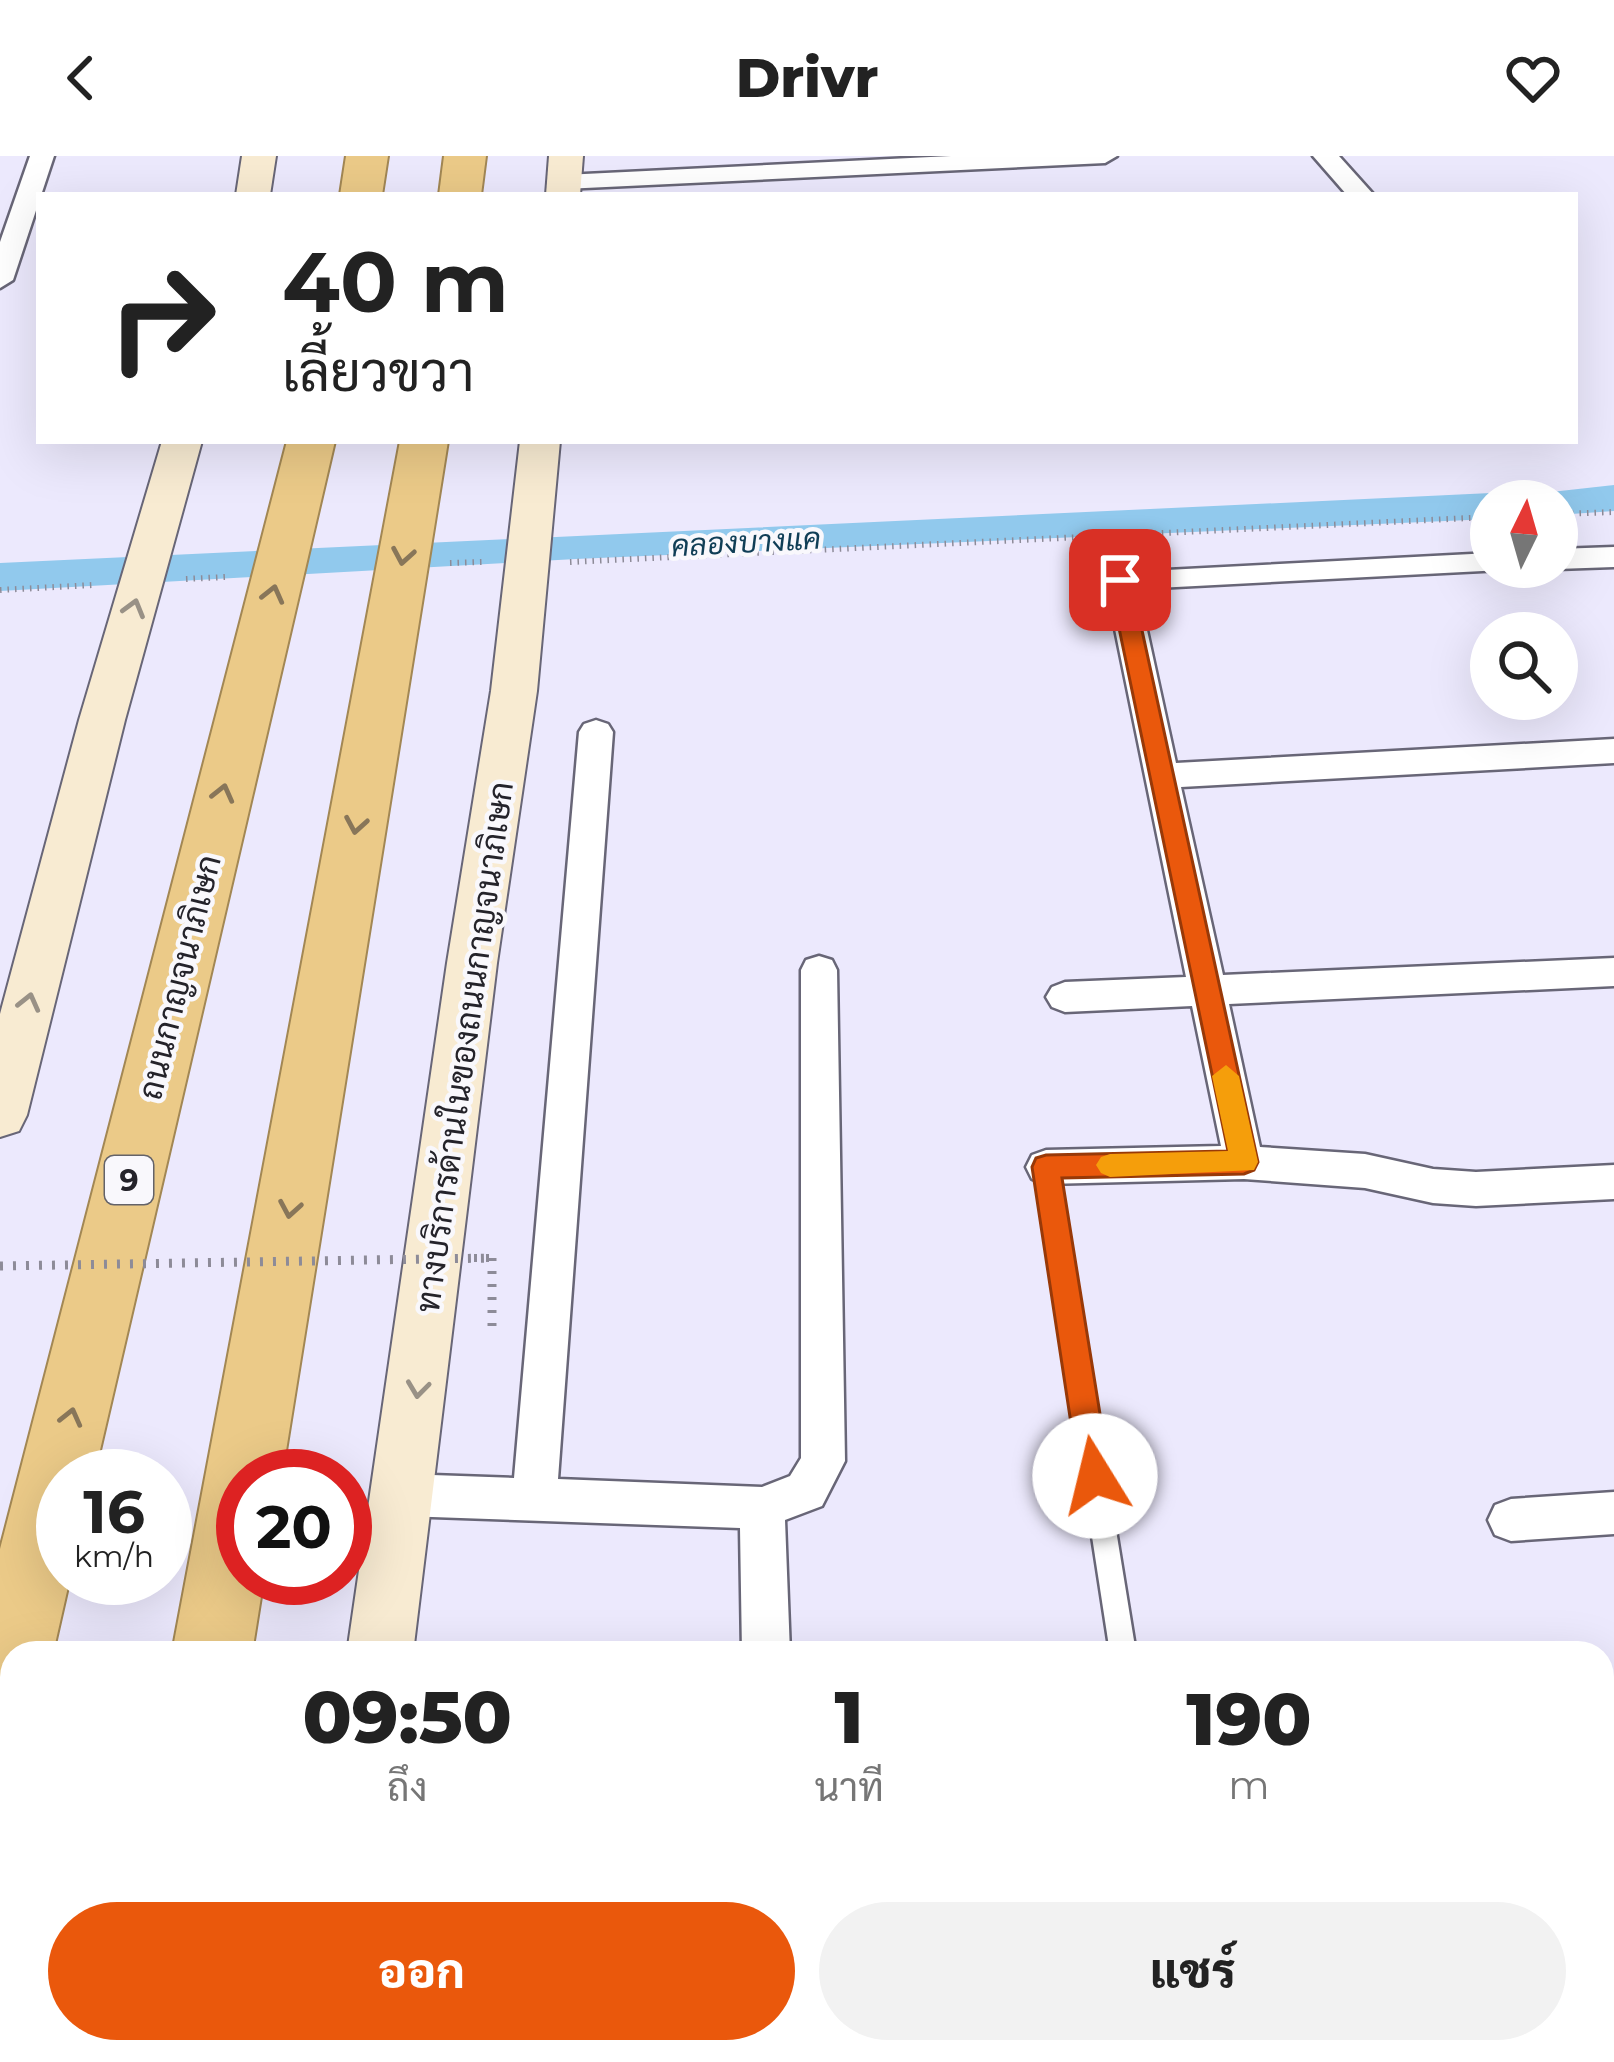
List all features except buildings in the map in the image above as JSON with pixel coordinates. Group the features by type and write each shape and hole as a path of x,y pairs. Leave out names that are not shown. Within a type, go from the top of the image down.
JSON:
{"highway":[{"path":"361,192 367,156"},
{"path":"460,192 465,156"},
{"name":"ถนนกาญจนาภิเษก","path":"15,1641 310,444"},
{"path":"248,1449 423,444"},
{"path":"257,1449 261,1377"},
{"path":"214,1641 221,1605"},
{"path":"244,1641 246,1605"}],"main road":[{"path":"254,192 259,156"},
{"path":"0,1115 102,720 181,444"},
{"name":"ทางบริการด้านในของถนนกาญจนาภิเษก","path":"382,1641 472,963 514,691 540,444"}],"street":[{"path":"0,280 42,156"},
{"path":"248,156 254,192"},
{"path":"564,178 1105,156"},
{"path":"1325,156 1358,192"},
{"path":"1578,558 1614,556"},
{"path":"1244,1162 1120,580 1470,563"},
{"path":"534,1502 596,732"},
{"path":"1162,776 1614,751"},
{"path":"404,1495 762,1508 806,1491 823,1461 820,970"},
{"path":"1065,997 1614,972"},
{"path":"1046,1167 1244,1162 1365,1171 1433,1186 1476,1189 1614,1182"},
{"path":"762,1508 766,1641"},
{"path":"1510,1520 1614,1513"}],"lane":[{"path":"1046,1167 1121,1641"}],"path":[{"path":"1578,513 1614,512"},
{"path":"557,562 1470,518"},
{"path":"430,564 496,562"},
{"path":"181,580 226,577"},
{"path":"0,590 113,584"},
{"path":"0,1266 492,1258 492,1330"}],"waterway":[{"name":"คลองบางแค","path":"1578,501 1614,498"},
{"name":"คลองบางแค","path":"0,577 1470,507"}],"slow traffic":[{"path":"1110,1165 1244,1162 1226,1076"}],"route":[{"path":"1095,1476 1046,1167 1244,1162 1120,580"}]}
